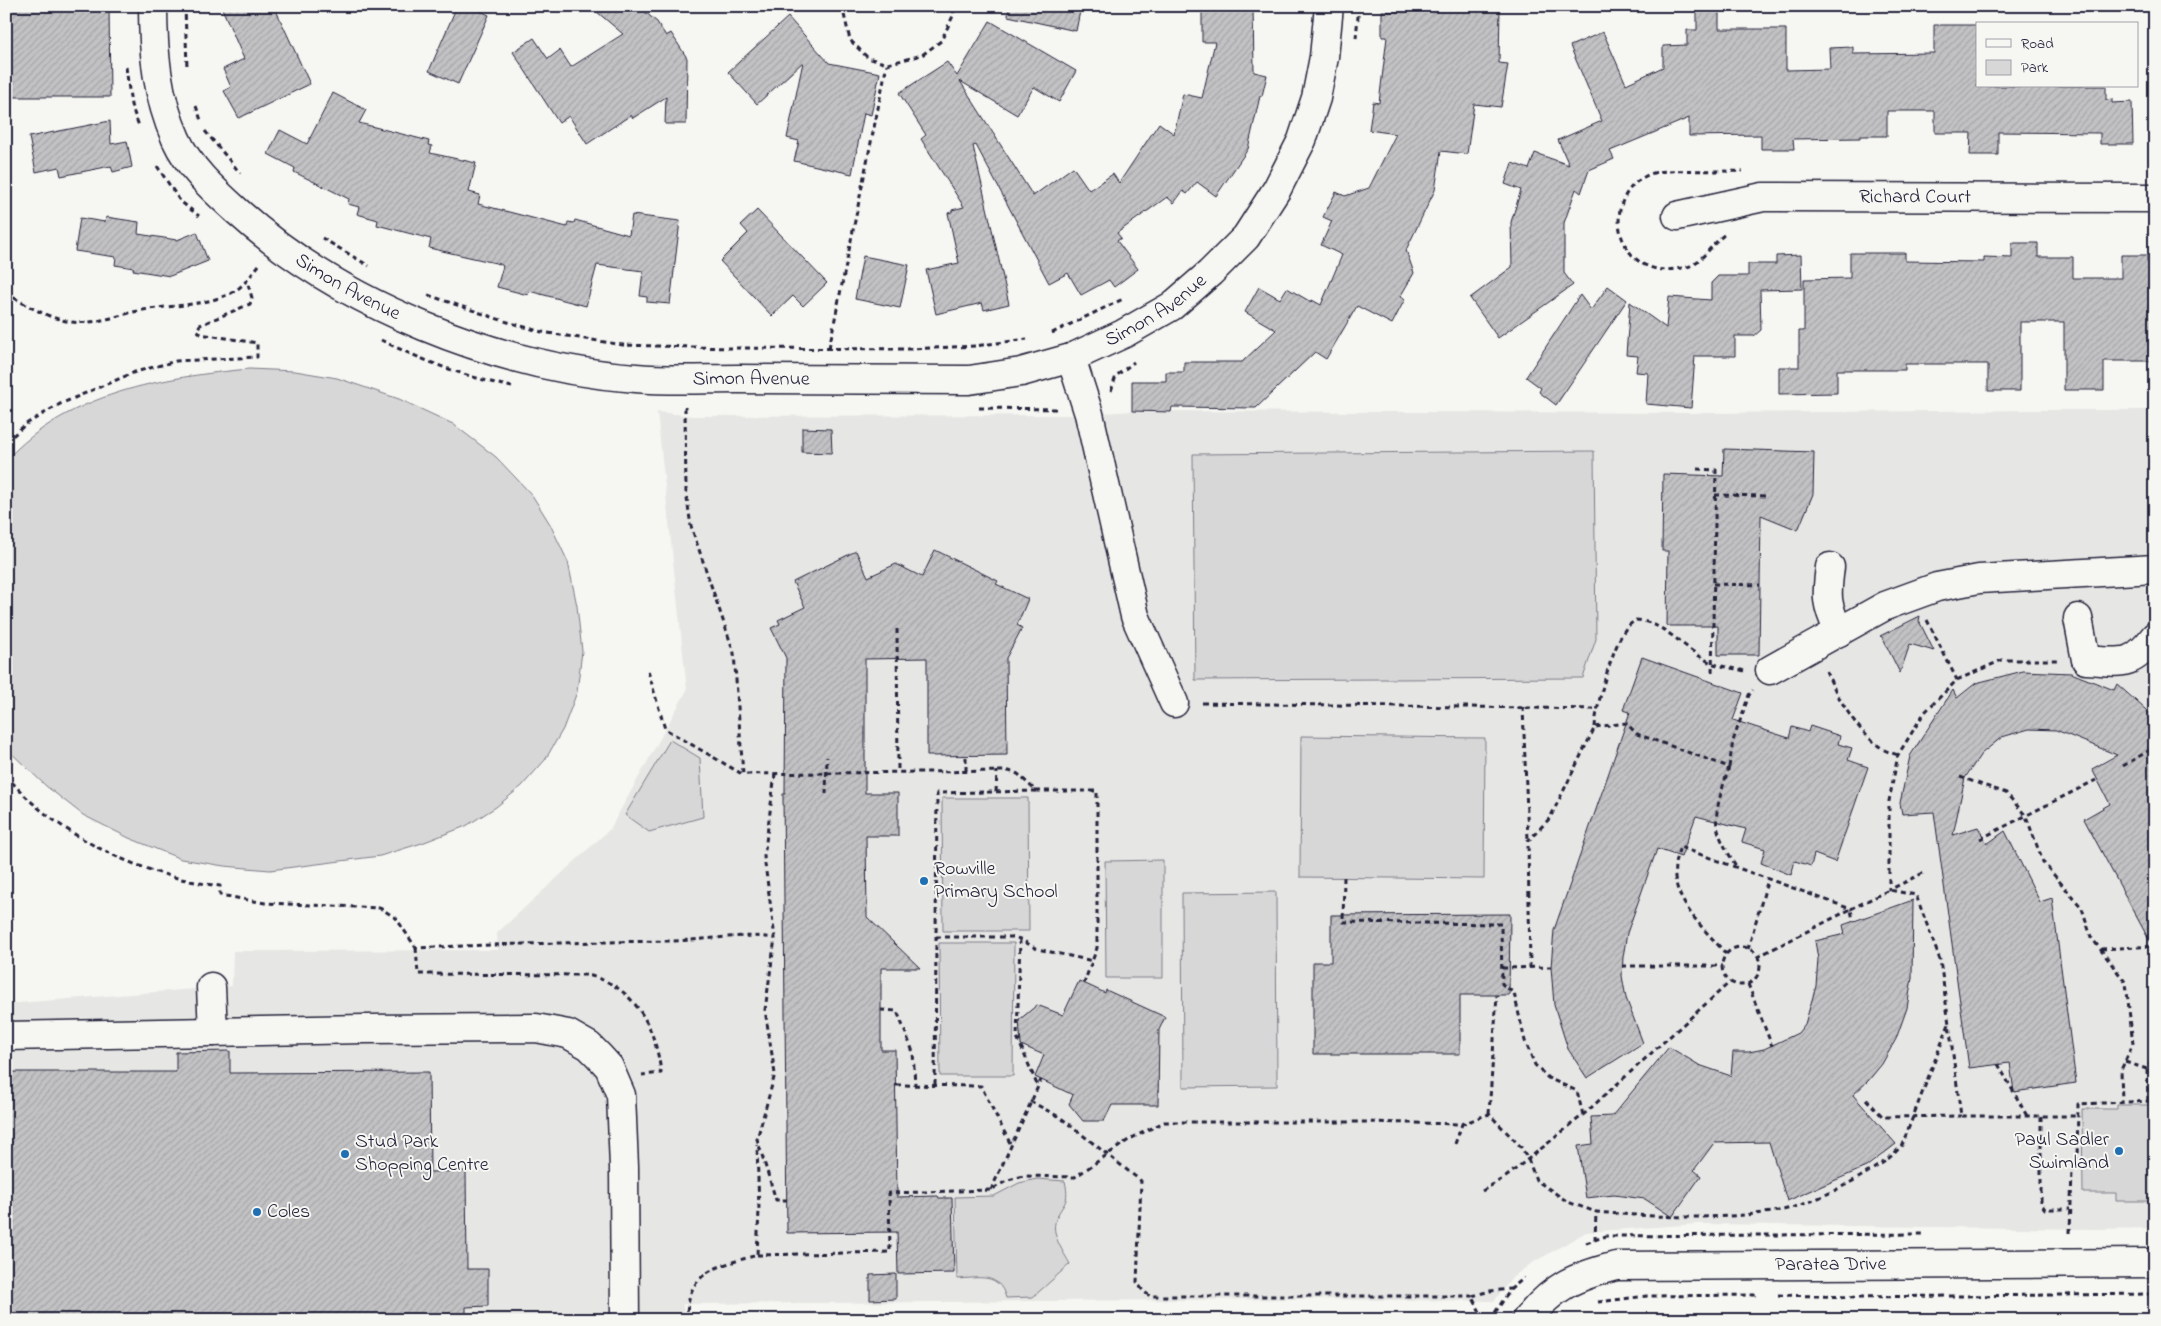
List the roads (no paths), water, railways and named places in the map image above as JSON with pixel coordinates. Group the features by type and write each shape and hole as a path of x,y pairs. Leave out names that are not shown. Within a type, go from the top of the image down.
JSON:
{"street":[{"name":"Simon Avenue","path":"153,6 154,57 161,97 177,141 207,184 256,228 340,285 408,319 498,354 551,366 635,378 969,380 1021,372 1071,358 1123,334 1172,306 1210,273 1246,237 1277,189 1302,140 1316,98 1324,57 1329,6"},
{"name":"Richard Court","path":"1677,216 1763,197 2155,198"},
{"path":"1071,358 1087,407 1136,616 1174,703"},
{"path":"1830,567 1826,596 1829,610 1839,632"},
{"path":"1770,670 1885,606 1937,587 1979,579 2155,569"},
{"path":"2078,618 2086,660 2128,661 2138,655 2155,636"},
{"path":"211,987 213,1032"},
{"path":"6,1036 364,1029 536,1028 568,1034 584,1042 600,1056 609,1067 620,1096 624,1167 625,1320"},
{"name":"Paratea Drive","path":"1526,1320 1555,1290 1582,1275 1616,1266 2155,1264"}],"place":[{"name":"Rowville Primary School","path":"924,881"},
{"name":"Paul Sadler Swimland","path":"2119,1151"},
{"name":"Stud Park Shopping Centre","path":"345,1154"},
{"name":"Coles","path":"257,1212"}]}
